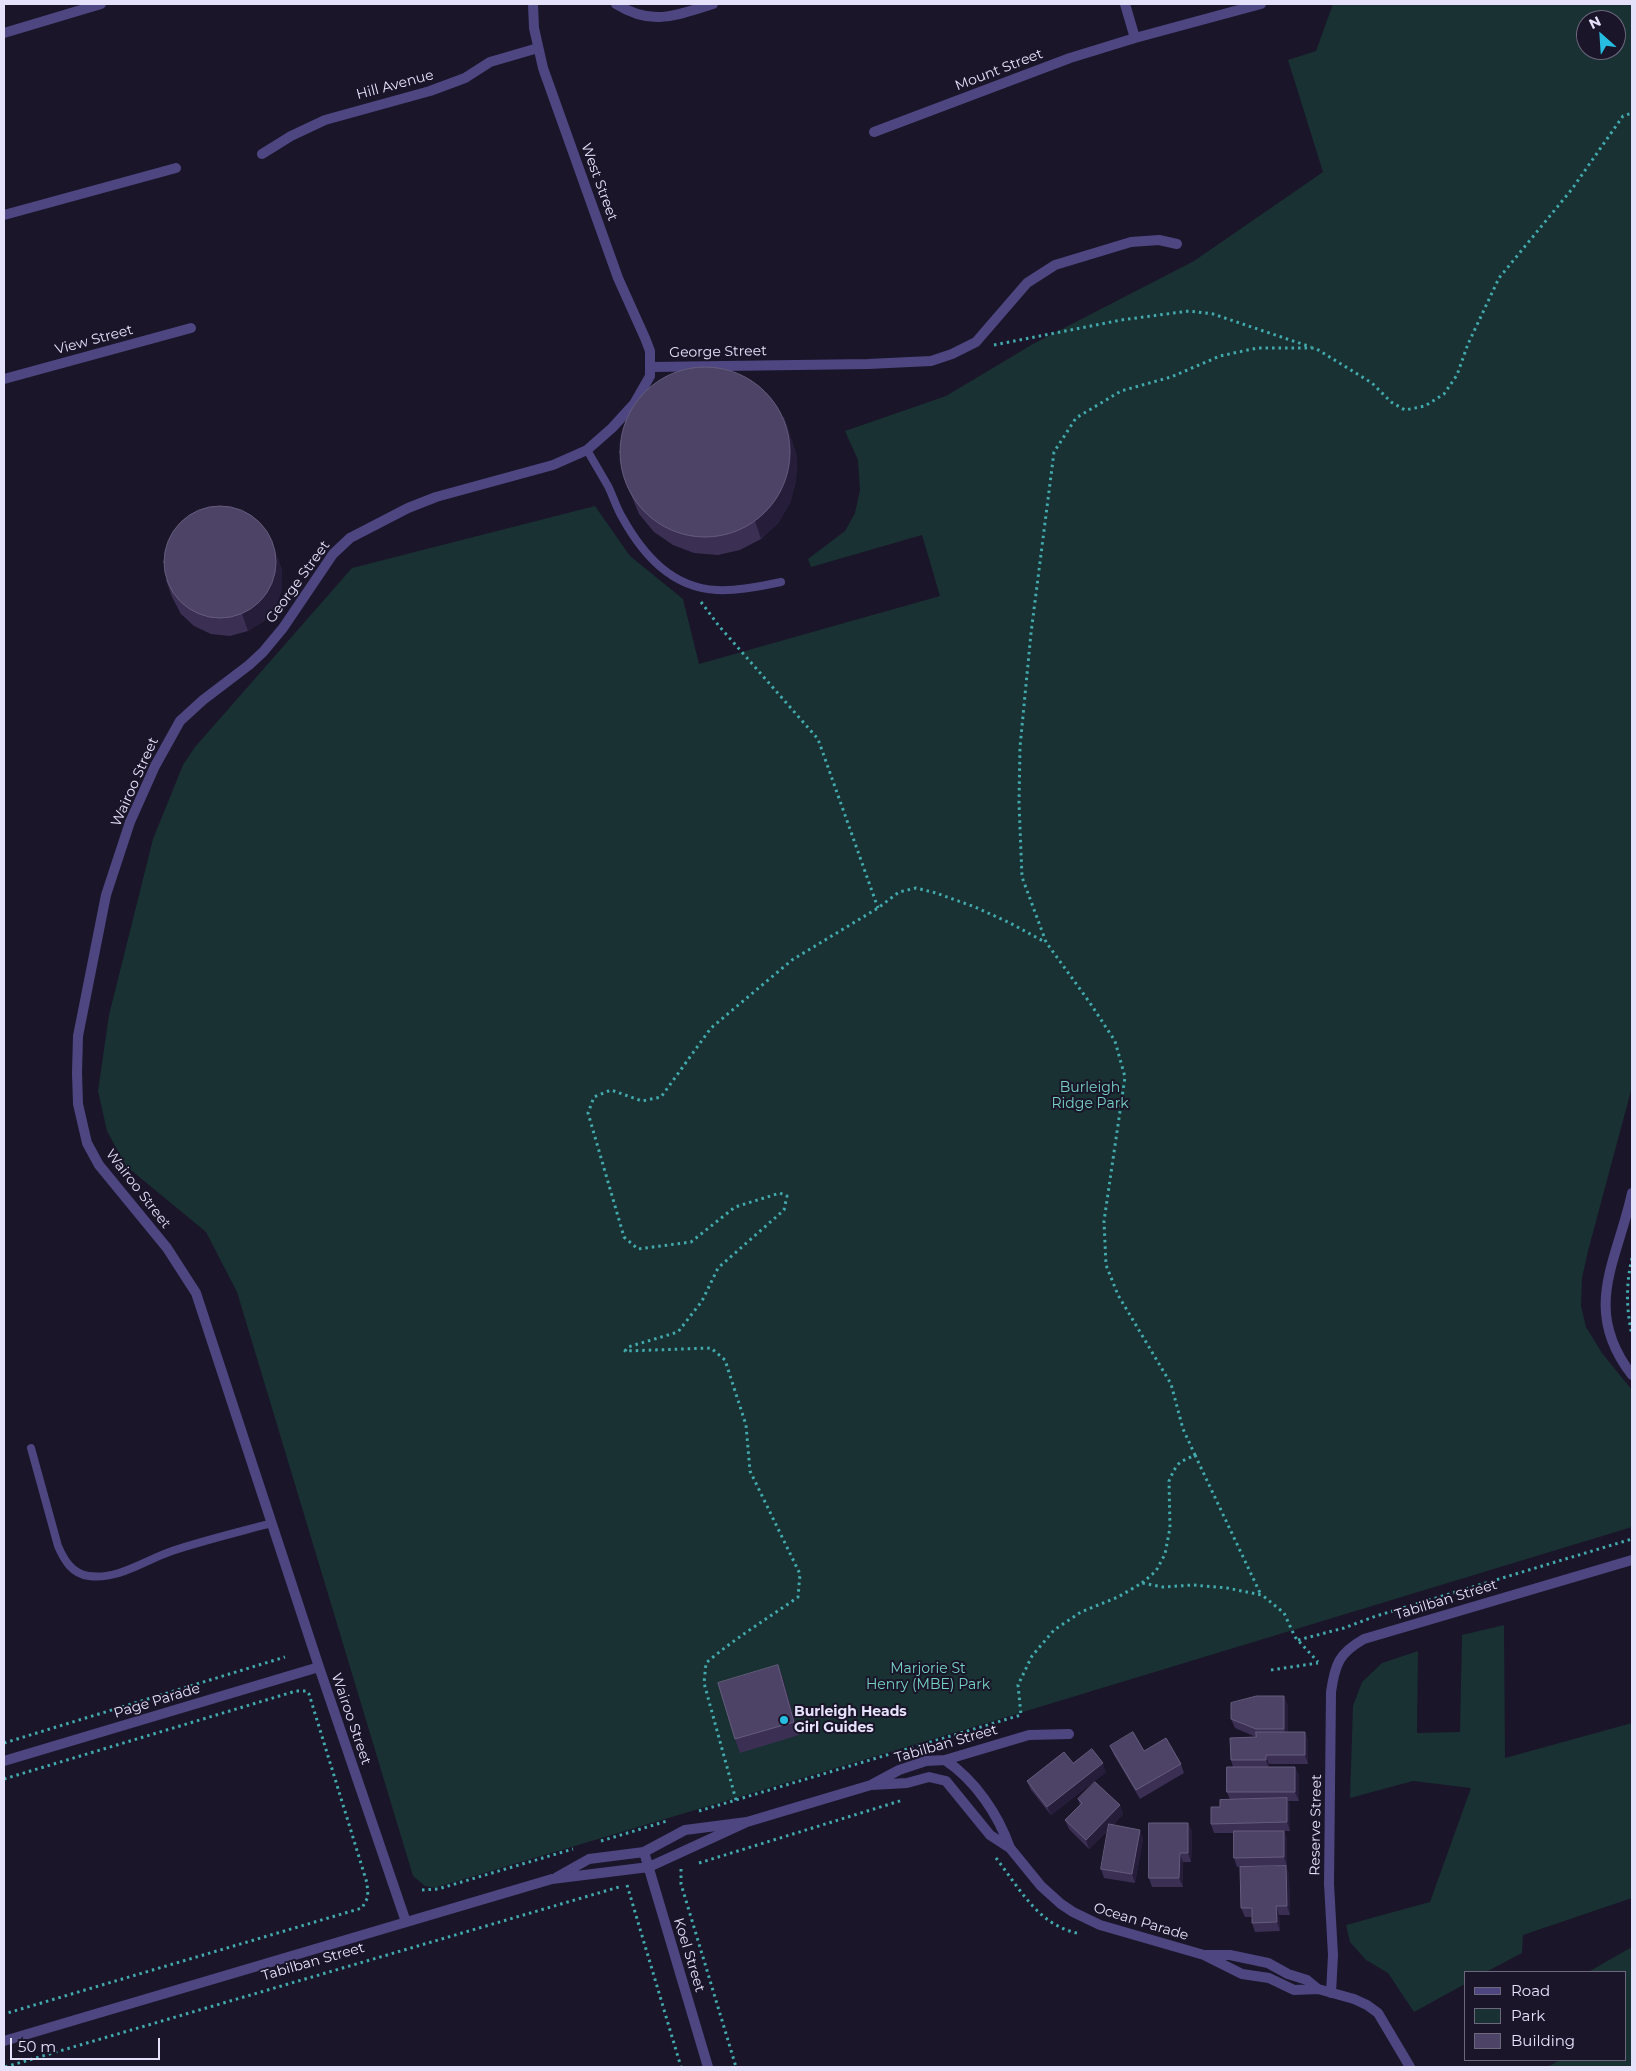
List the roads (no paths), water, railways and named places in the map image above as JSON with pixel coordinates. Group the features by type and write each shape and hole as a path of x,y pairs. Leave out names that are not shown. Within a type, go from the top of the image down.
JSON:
{"street":[{"path":"4,33 101,4"},
{"name":"West Street","path":"533,4 534,28 548,86 597,216 618,278 645,338 650,352 651,366"},
{"path":"616,4 634,12 658,18 713,4"},
{"path":"1124,4 1135,38"},
{"name":"Mount Street","path":"874,132 1070,58 1135,38 1261,4"},
{"name":"Hill Avenue","path":"262,154 292,136 325,120 430,91 468,77 490,62 538,48"},
{"path":"4,215 176,168"},
{"name":"George Street","path":"203,700 263,652 283,628 333,554 350,538 408,508 436,497 553,465 587,450 612,428 634,404 646,384 651,366 868,364 931,361 952,354 976,342 1027,283 1055,265 1131,242 1159,240 1177,244"},
{"name":"View Street","path":"4,379 191,328"},
{"name":"Wairoo Street","path":"203,700 180,721 155,766 130,822 106,895 78,1036 78,1104 88,1143 99,1165 167,1248 196,1293 319,1667 406,1922"},
{"path":"1632,1193 1609,1273 1605,1293 1605,1312 1618,1354 1632,1375"},
{"name":"Tabilban Street","path":"1339,1658 1350,1647 1364,1639 1632,1560"},
{"name":"Reserve Street","path":"1331,1994 1333,1955 1329,1884 1331,1692 1333,1674 1339,1658"},
{"name":"Page Parade","path":"4,1762 319,1667"},
{"name":"Tabilban Street","path":"4,2041 552,1880 649,1867 747,1822 871,1785 899,1770 926,1761 946,1760 1029,1735 1069,1734"},
{"path":"871,1785 907,1783 929,1777 938,1778 946,1760"},
{"name":"Ocean Parade","path":"946,1760 962,1772 989,1806 1003,1829 1010,1848"},
{"name":"Ocean Parade","path":"938,1778 946,1781 990,1835 1010,1848 1050,1895 1086,1920 1204,1956 1236,1972 1269,1978 1294,1990 1318,1989"},
{"name":"Tabilban Street","path":"552,1880 590,1859 644,1852 685,1830 747,1822"},
{"name":"Koel Street","path":"644,1852 708,2067"},
{"name":"Ocean Parade","path":"1204,1956 1230,1955 1268,1963 1288,1974 1307,1980 1318,1989 1368,2005 1378,2013 1410,2067"}],"lane":[{"path":"587,450 609,487 622,517 639,544 660,569 689,584 716,590 747,589 782,582"},
{"path":"31,1448 64,1561 74,1570 87,1576 103,1577 121,1572 172,1551 272,1523"}],"place":[{"name":"Burleigh Heads Girl Guides","path":"784,1720"}],"park label":[{"name":"Burleigh Ridge Park","path":"1090,1096"},
{"name":"Marjorie St Henry (MBE) Park","path":"928,1678"}]}
